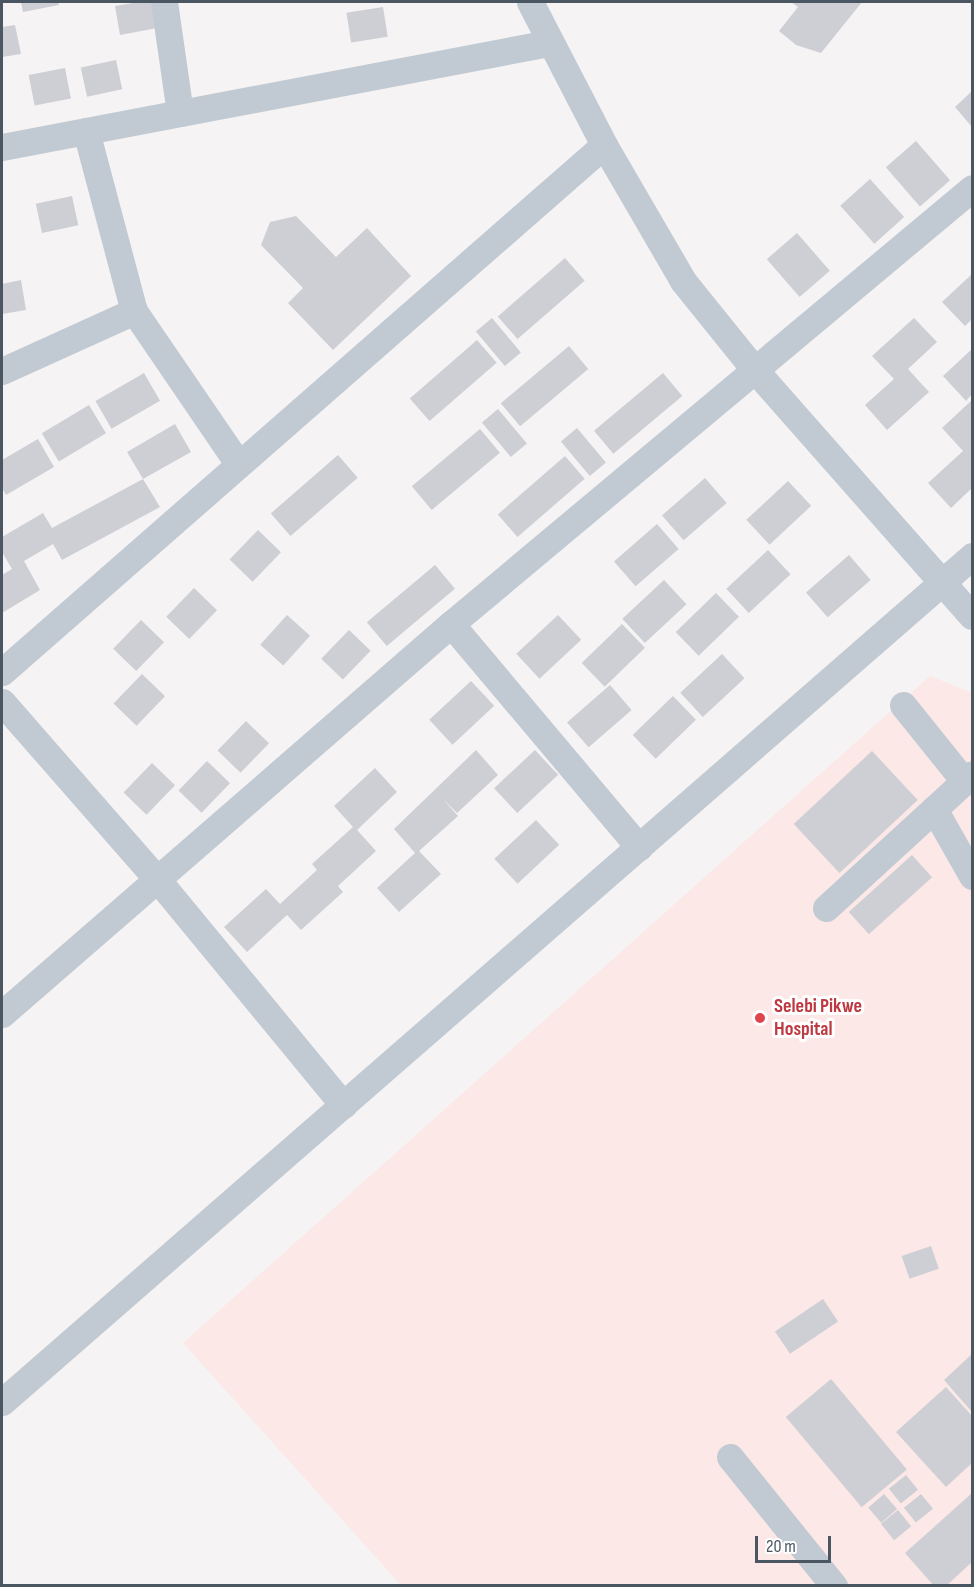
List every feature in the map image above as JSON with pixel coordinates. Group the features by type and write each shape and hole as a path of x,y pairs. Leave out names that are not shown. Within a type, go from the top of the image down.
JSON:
{"street":[{"path":"164,2 180,113"},
{"path":"530,2 549,43 604,145 683,281 754,369 972,616"},
{"path":"2,147 549,43"},
{"path":"86,131 135,310 237,462"},
{"path":"2,672 237,462 604,145"},
{"path":"2,1014 450,624 972,188"},
{"path":"2,371 135,310"},
{"path":"2,1402 972,556"},
{"path":"450,624 639,846"},
{"path":"2,702 157,879 343,1105"},
{"path":"826,908 968,778 903,705"},
{"path":"934,809 972,876"},
{"path":"730,1457 834,1586"}],"shaded area":[{"name":"Selebi Pikwe Hospital","path":"930,676 972,693 972,1585 401,1585 183,1343"}],"building":[{"path":"21,2 58,2 59,5 23,12"},
{"path":"151,2 157,28 120,35 115,6"},
{"path":"791,2 862,2 821,53 796,45 779,31 798,7"},
{"path":"383,7 388,37 351,42 346,13"},
{"path":"15,25 21,54 2,57 2,27"},
{"path":"116,60 122,89 87,97 81,67"},
{"path":"65,68 71,98 35,105 29,75"},
{"path":"972,91 972,127 955,107"},
{"path":"916,141 950,180 920,206 886,167"},
{"path":"870,179 904,217 874,244 840,206"},
{"path":"72,196 78,225 42,233 36,204"},
{"path":"296,216 336,257 367,228 411,276 333,350 288,303 303,288 261,245 270,222"},
{"path":"797,233 830,271 800,297 767,259"},
{"path":"565,258 585,281 518,339 498,316"},
{"path":"972,274 972,319 965,326 942,302"},
{"path":"21,280 26,310 2,314 2,284"},
{"path":"492,318 521,352 505,366 476,331"},
{"path":"914,318 937,342 908,369 929,392 887,430 865,405 894,379 872,356"},
{"path":"477,340 497,363 430,421 410,398"},
{"path":"569,346 588,369 520,426 501,403"},
{"path":"972,349 972,394 966,401 943,376"},
{"path":"144,373 160,401 112,429 96,401"},
{"path":"663,373 682,396 613,454 594,431"},
{"path":"972,400 972,488 951,508 928,483 963,451 942,428"},
{"path":"89,405 106,433 59,462 42,433"},
{"path":"498,409 527,443 511,457 482,422"},
{"path":"175,424 191,452 143,479 127,452"},
{"path":"577,428 606,462 590,476 561,441"},
{"path":"480,429 500,453 432,510 412,486"},
{"path":"38,439 54,467 6,495 2,488 2,460"},
{"path":"338,455 358,478 291,536 271,513"},
{"path":"565,456 585,479 518,537 498,514"},
{"path":"705,478 727,503 684,540 662,515"},
{"path":"143,479 160,507 62,560 53,544 24,561 40,590 2,613 2,575 12,569 2,552 2,537 43,513 52,528"},
{"path":"788,481 811,506 770,545 746,520"},
{"path":"657,524 679,549 636,586 614,561"},
{"path":"258,530 281,552 253,582 230,559"},
{"path":"768,550 791,574 749,613 726,589"},
{"path":"849,555 871,580 828,617 806,592"},
{"path":"435,565 455,589 387,646 367,622"},
{"path":"664,580 687,604 645,643 622,619"},
{"path":"194,588 217,610 189,639 166,617"},
{"path":"716,593 739,617 699,656 676,632"},
{"path":"287,615 310,636 283,665 260,645"},
{"path":"558,615 581,640 540,679 516,654"},
{"path":"141,620 164,642 136,671 113,649"},
{"path":"622,624 645,648 605,687 582,663"},
{"path":"349,630 371,651 343,680 321,659"},
{"path":"722,654 745,678 703,717 680,693"},
{"path":"142,674 165,696 137,726 114,703"},
{"path":"471,681 494,706 453,745 429,720"},
{"path":"610,685 632,710 589,747 567,722"},
{"path":"673,696 696,720 656,759 633,735"},
{"path":"246,721 269,743 241,773 218,750"},
{"path":"476,750 498,775 457,813 442,798 458,816 419,851 441,874 399,912 377,888 415,853 394,829"},
{"path":"535,750 558,775 517,813 494,788"},
{"path":"872,751 918,800 839,873 794,824"},
{"path":"207,761 230,783 202,813 179,790"},
{"path":"152,763 175,785 147,815 124,792"},
{"path":"375,768 397,792 357,830 376,851 338,886 343,892 301,930 287,915 247,952 224,927 266,889 280,904 317,870 312,864 353,827 334,806"},
{"path":"536,820 559,845 518,884 494,859"},
{"path":"912,855 932,877 869,934 849,912"},
{"path":"931,1246 939,1269 910,1279 902,1256"},
{"path":"823,1299 838,1321 790,1354 775,1331"},
{"path":"972,1354 972,1412 944,1380"},
{"path":"831,1379 907,1469 862,1507 786,1417"},
{"path":"946,1387 972,1416 972,1463 946,1487 896,1432"},
{"path":"906,1475 918,1490 901,1504 889,1489"},
{"path":"972,1493 972,1562 946,1586 934,1586 905,1553"},
{"path":"884,1494 897,1509 881,1523 868,1508"},
{"path":"921,1494 933,1509 916,1523 904,1508"},
{"path":"898,1510 911,1526 894,1540 881,1524"}],"place":[{"name":"Selebi Pikwe Hospital","path":"760,1018"}]}
